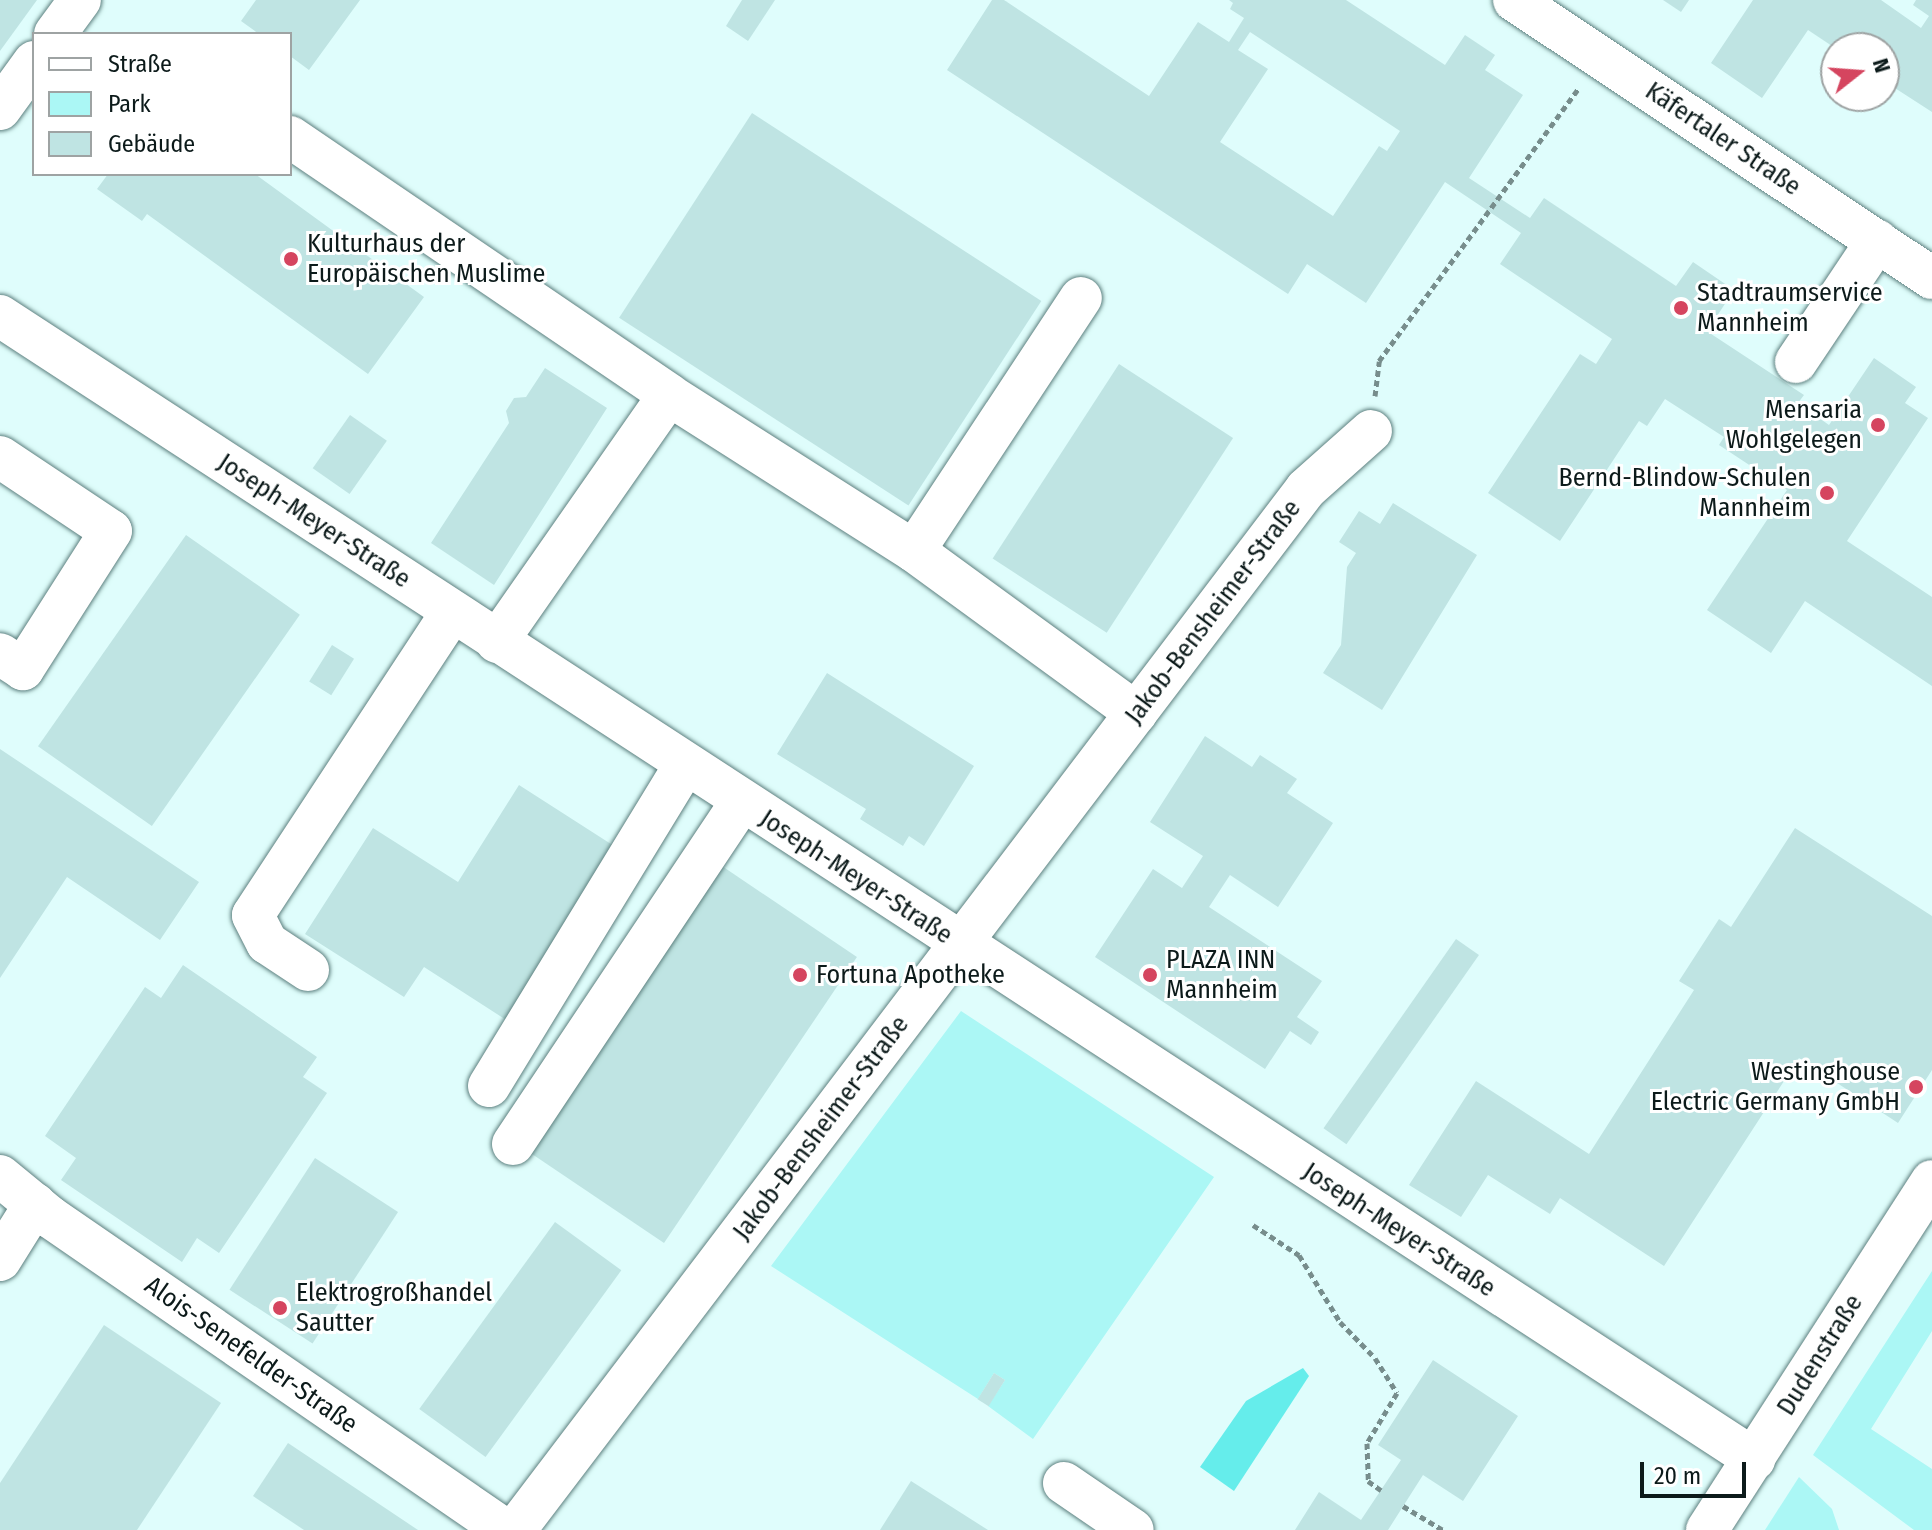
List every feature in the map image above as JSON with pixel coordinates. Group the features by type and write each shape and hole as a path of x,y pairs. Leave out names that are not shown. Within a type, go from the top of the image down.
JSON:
{"street":[{"path":"56,32 80,0"},
{"name":"Käfertaler Straße","path":"1514,0 1932,278"},
{"path":"0,109 32,65"},
{"path":"292,138 669,395 914,551 1136,713"},
{"path":"1796,362 1877,241"},
{"path":"914,551 1081,298"},
{"name":"Joseph-Meyer-Straße","path":"0,316 960,945 1754,1459"},
{"path":"497,642 669,395"},
{"name":"Jakob-Bensheimer-Straße","path":"515,1530 1306,489 1371,431"},
{"path":"0,457 111,531 23,669 0,654"},
{"path":"308,970 267,943 253,915 452,612"},
{"path":"489,1086 685,765"},
{"path":"513,1144 741,802"},
{"name":"Alois-Senefelder-Straße","path":"0,1176 35,1204 505,1530"},
{"name":"Dudenstraße","path":"1707,1530 1932,1181"},
{"path":"0,1260 35,1204"},
{"path":"1064,1483 1133,1530"}],"path":[{"path":"1371,431 1379,361 1601,58"},
{"path":"1253,1225 1299,1255 1340,1322 1375,1358 1397,1393 1367,1443 1368,1481 1381,1490"},
{"path":"1403,1506 1443,1530"}],"green space":[{"path":"961,1011 1214,1177 1033,1439 988,1406 1005,1380 994,1373 978,1399 771,1266"},
{"path":"1932,1271 1932,1331 1871,1429 1932,1469 1932,1530 1914,1530 1813,1455"},
{"path":"1799,1477 1832,1509 1839,1530 1765,1530"}],"shaded area":[{"path":"1303,1368 1309,1376 1234,1491 1200,1467 1246,1401"}],"building":[{"path":"0,0 37,0 0,51"},
{"path":"256,0 360,0 309,70 292,57 292,32 256,32 241,21"},
{"path":"742,0 775,0 748,41 726,26"},
{"path":"992,0 1004,0 1149,96 1198,22 1229,42 1244,18 1230,9 1233,3 1229,0 1346,0 1445,65 1465,35 1495,55 1485,70 1523,95 1469,178 1530,218 1544,198 1676,286 1693,262 1734,290 1717,316 1709,310 1699,326 1804,395 1798,403 1829,425 1874,358 1916,387 1905,403 1928,418 1847,541 1932,597 1932,686 1805,601 1771,653 1707,610 1787,490 1719,445 1724,437 1665,399 1647,426 1639,421 1560,541 1488,493 1580,354 1596,364 1612,339 1500,264 1521,233 1445,182 1366,303 1307,264 1288,294 947,70","holes":["1250,32 1400,131 1387,151 1379,146 1333,216 1220,142 1268,69 1238,50"]},
{"path":"1663,0 1689,0 1681,12"},
{"path":"1753,0 1881,0 1921,28 1929,16 1913,5 1916,0 1932,0 1932,112 1900,91 1900,32 1820,32 1820,38 1808,30 1762,98 1711,63"},
{"path":"752,113 1041,301 908,506 619,318"},
{"name":"Kulturhaus der Europäischen Muslime","path":"107,176 258,176 424,297 368,374 147,214 142,221 97,189"},
{"path":"1119,364 1233,438 1107,633 993,559"},
{"path":"545,368 607,408 494,585 431,543 509,423 506,411 514,398 526,397"},
{"path":"350,415 387,441 350,494 313,468"},
{"path":"1393,503 1477,555 1382,710 1323,673 1341,645 1347,567 1356,553 1339,542 1359,511 1380,524"},
{"path":"186,535 300,615 152,826 38,746"},
{"path":"332,645 354,659 331,695 309,681"},
{"path":"827,673 974,766 924,846 909,836 903,846 860,819 866,809 777,754"},
{"path":"1205,736 1252,767 1260,755 1297,779 1287,793 1333,823 1278,907 1230,875 1209,907 1322,981 1297,1017 1319,1032 1311,1045 1290,1031 1265,1069 1095,957 1153,869 1182,888 1203,856 1150,822"},
{"path":"0,749 199,882 160,940 67,877 0,978"},
{"path":"519,785 625,853 514,1025 424,967 404,997 305,934 373,828 458,882"},
{"path":"1795,828 1932,916 1932,1070 1898,1123 1799,1058 1664,1266 1560,1198 1550,1214 1488,1175 1461,1217 1409,1185 1476,1081 1589,1154 1694,990 1679,981 1719,919 1731,927"},
{"path":"716,862 857,957 664,1243 523,1148"},
{"path":"1456,939 1479,955 1346,1144 1324,1128"},
{"path":"183,965 317,1057 303,1077 327,1093 219,1253 197,1238 182,1262 61,1180 76,1158 45,1136 145,987 161,998"},
{"path":"315,1158 398,1212 313,1344 229,1290"},
{"path":"555,1222 621,1270 486,1457 419,1409"},
{"path":"104,1325 221,1403 137,1530 0,1530 0,1483"},
{"path":"1433,1360 1518,1416 1463,1501 1423,1475 1388,1530 1295,1530 1319,1492 1361,1520 1401,1460 1378,1445"},
{"path":"994,1373 1005,1380 989,1406 978,1399"},
{"path":"288,1443 418,1530 304,1530 253,1496"},
{"path":"911,1481 988,1530 880,1530"}],"place":[{"name":"Kulturhaus der Europäischen Muslime","path":"291,259"},
{"name":"Stadtraumservice Mannheim","path":"1681,308"},
{"name":"Mensaria Wohlgelegen","path":"1878,425"},
{"name":"Bernd-Blindow-Schulen Mannheim","path":"1827,493"},
{"name":"Fortuna Apotheke","path":"800,975"},
{"name":"PLAZA INN Mannheim","path":"1150,975"},
{"name":"Westinghouse Electric Germany GmbH","path":"1916,1087"},
{"name":"Elektrogroßhandel Sautter","path":"280,1308"}]}
